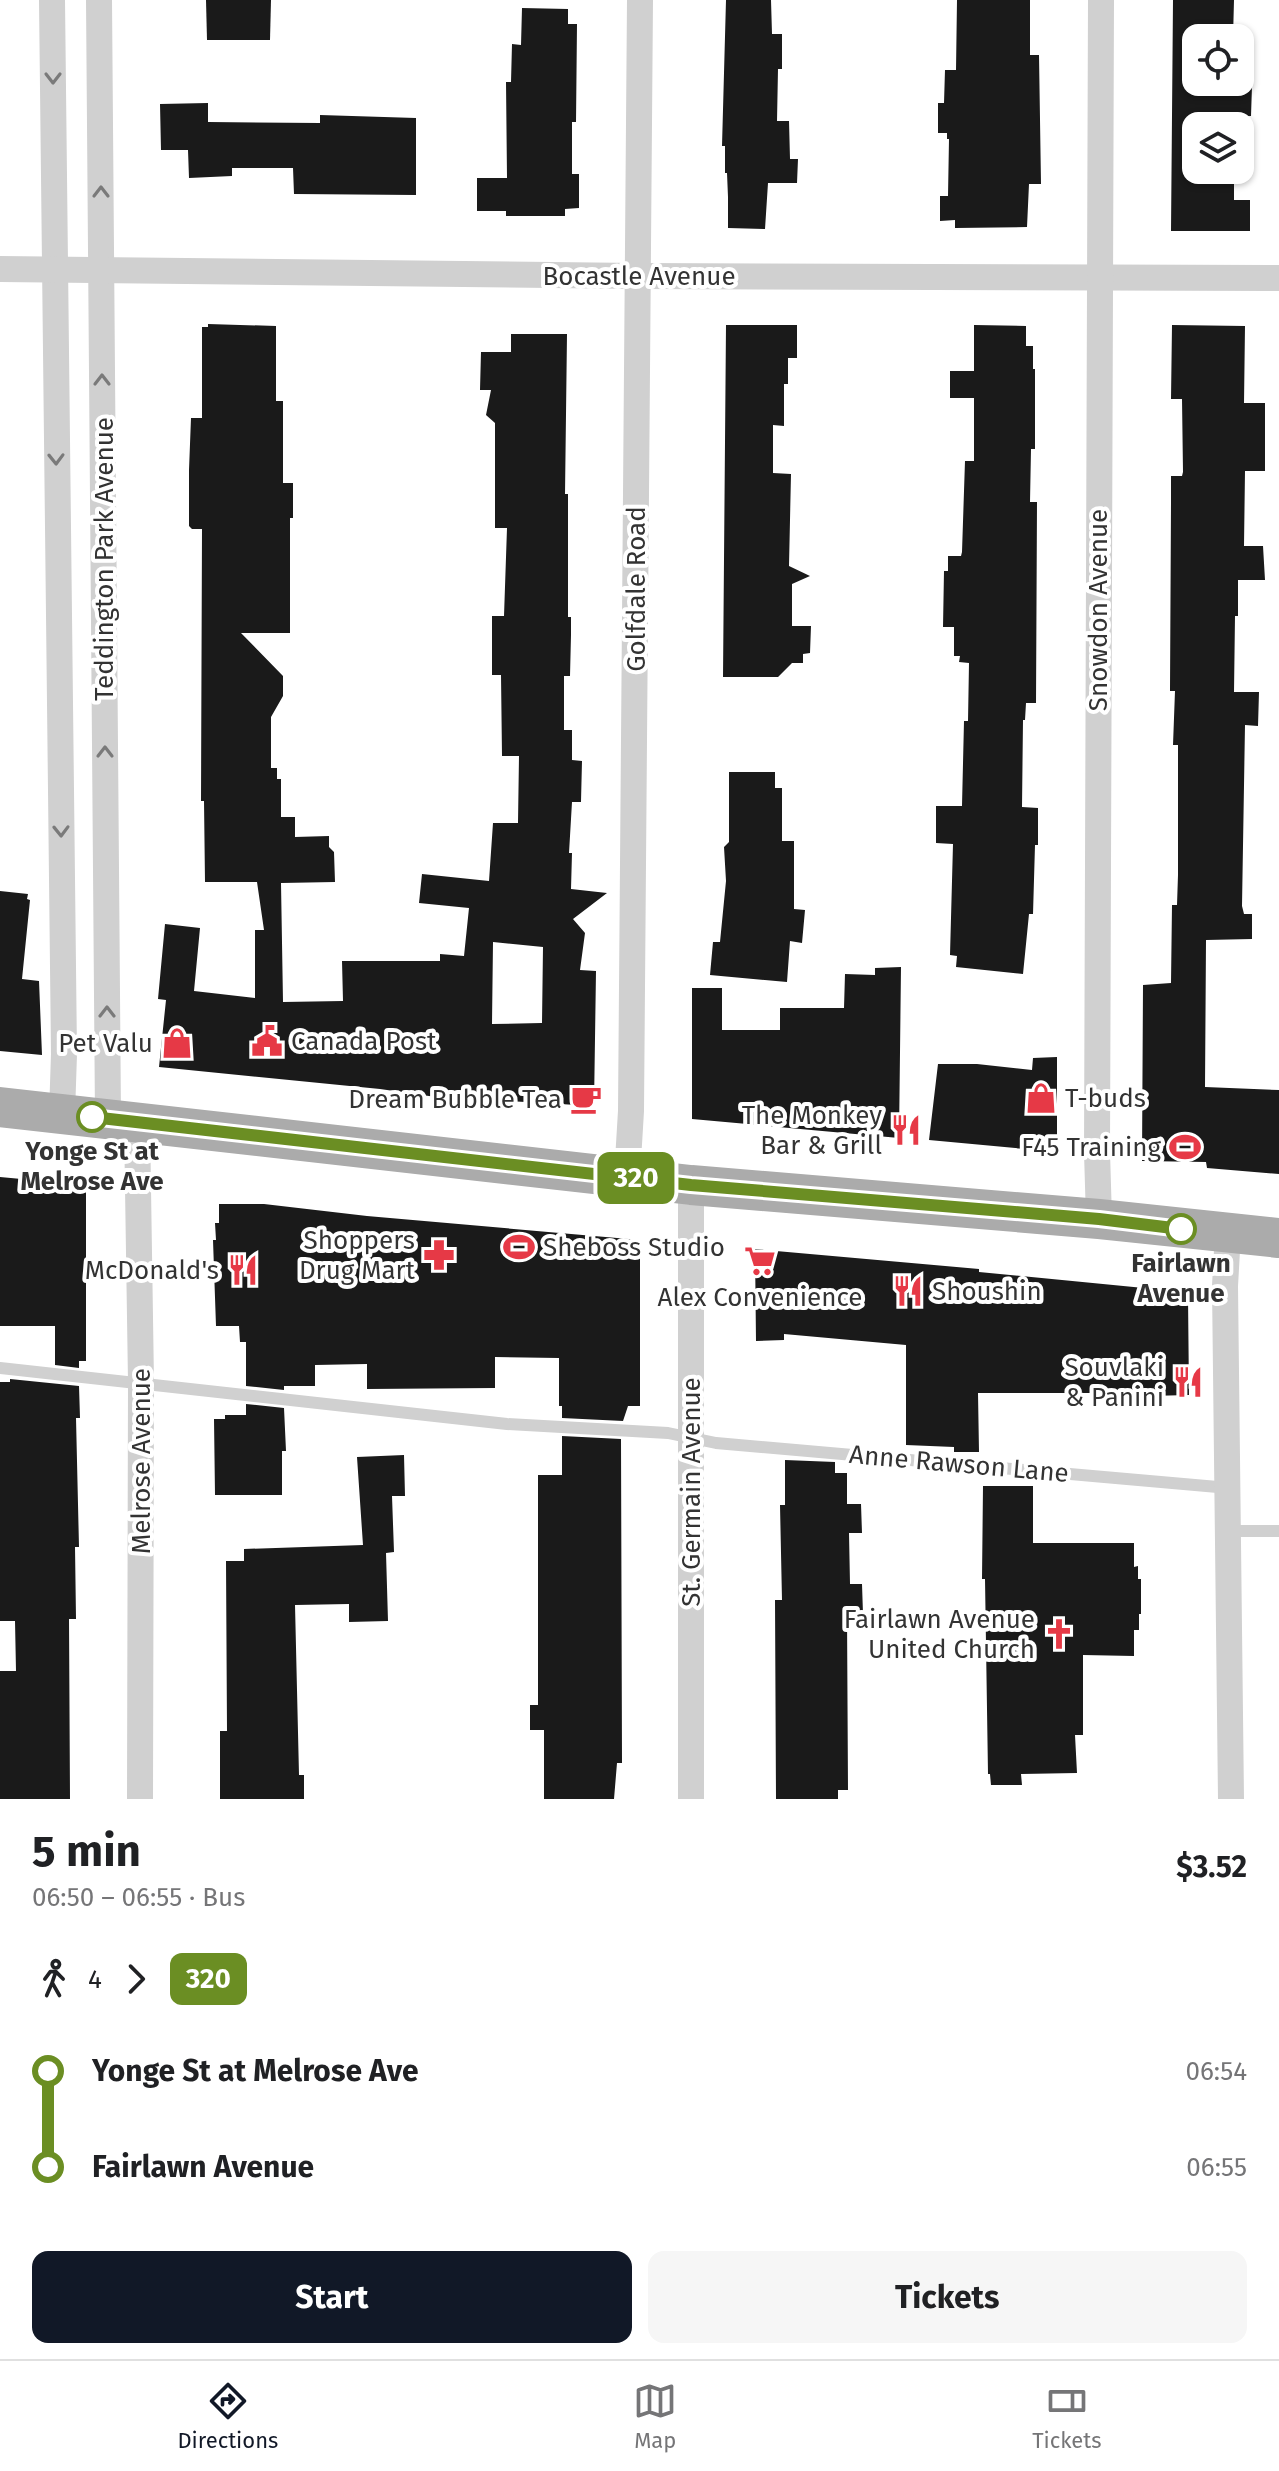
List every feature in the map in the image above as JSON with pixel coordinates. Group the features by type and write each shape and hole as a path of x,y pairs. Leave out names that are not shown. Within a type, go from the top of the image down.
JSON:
{"main road":[{"path":"0,1107 691,1185 1099,1219 1279,1238"}],"street":[{"name":"Teddington Park Avenue","path":"52,0 64,1054 62,1114"},
{"name":"Teddington Park Avenue","path":"99,0 101,270 122,1120"},
{"name":"Golfdale Road","path":"627,1177 631,1095 640,0"},
{"name":"Snowdon Avenue","path":"1099,1219 1101,0"},
{"name":"Bocastle Avenue","path":"0,269 638,276 1279,278"},
{"name":"Melrose Avenue","path":"122,1120 141,1382 140,1799"},
{"name":"St. Germain Avenue","path":"691,1185 691,1799"},
{"path":"1228,1233 1225,1286 1231,1799"}],"lane":[{"name":"Anne Rawson Lane","path":"0,1368 507,1424 668,1433 716,1443 1229,1488"},
{"path":"1230,1531 1279,1531"}],"building":[{"path":"206,0 271,0 270,40 207,40"},
{"path":"726,0 771,0 772,34 782,34 777,121 789,121 790,159 798,159 797,183 768,183 765,229 728,228 727,173 725,146 722,146"},
{"path":"957,0 1030,0 1030,55 1039,55 1041,184 1029,184 1027,227 955,228 955,220 940,221 940,196 948,196 949,139 947,133 938,133 938,103 944,103 945,70 956,70"},
{"path":"1173,0 1234,0 1233,24 1182,24 1182,96 1252,96 1251,112 1182,112 1182,184 1234,184 1234,200 1250,200 1250,231 1171,231"},
{"path":"522,8 568,9 568,24 577,24 572,174 579,174 579,208 565,209 565,216 506,216 506,211 477,211 477,178 507,178 506,82 511,82 512,44 521,45"},
{"path":"208,103 208,122 320,123 320,115 416,118 416,195 294,194 293,168 232,168 232,176 189,178 188,150 161,150 160,104"},
{"path":"208,324 276,326 276,401 283,401 283,483 293,483 290,633 241,633 283,676 283,696 271,717 271,768 277,768 277,779 281,779 281,817 295,817 295,837 329,836 329,847 334,852 335,882 281,883 283,1002 343,1001 342,961 440,961 440,954 464,956 469,908 419,903 422,874 489,881 493,823 518,823 519,756 502,756 501,675 492,675 492,616 504,616 507,528 495,528 495,423 486,415 491,390 480,390 481,352 511,352 511,334 567,334 565,494 568,494 568,617 571,617 571,635 570,676 564,676 564,730 572,730 572,760 582,761 581,802 572,802 569,853 572,853 571,889 607,893 573,919 585,933 580,970 596,971 594,1106 436,1097 159,1067 166,1000 158,999 165,924 200,928 194,991 255,998 255,930 264,930 257,882 205,882 204,801 201,801 202,529 189,526 189,470 191,418 202,418 202,327 208,327","holes":["493,942 543,947 542,1023 492,1024"]},
{"path":"726,325 797,325 797,358 788,358 788,384 784,384 784,426 773,425 773,473 791,474 789,566 810,576 792,584 792,626 811,626 810,653 803,654 803,663 792,663 778,677 723,677"},
{"path":"974,325 1026,326 1026,346 1033,346 1035,369 1035,449 1031,449 1030,502 1037,502 1036,703 1026,703 1023,720 1022,807 1038,808 1038,845 1035,845 1033,914 1029,914 1023,974 956,967 957,956 950,955 953,844 936,843 936,806 962,806 969,663 959,662 960,656 954,656 954,627 943,627 944,571 948,571 948,556 961,556 965,461 974,461 974,398 950,398 950,371 974,371"},
{"path":"1172,325 1245,326 1244,403 1265,403 1265,471 1245,471 1244,546 1263,546 1265,580 1238,580 1238,616 1235,616 1234,692 1259,692 1258,726 1245,725 1242,906 1244,914 1252,914 1252,939 1206,940 1205,1087 1279,1090 1279,1174 1207,1168 1206,1162 1142,1161 1143,985 1171,983 1172,905 1177,905 1178,745 1173,745 1175,691 1170,691 1171,476 1182,476 1183,472 1182,399 1171,399"},
{"path":"729,772 775,772 775,788 782,788 782,841 794,841 794,909 805,910 802,943 790,941 787,982 710,975 713,942 720,942 726,881 724,847 729,842"},
{"path":"0,891 28,894 27,899 30,900 22,979 39,981 42,1055 0,1051"},
{"path":"901,967 899,1138 692,1119 692,988 722,988 722,1030 780,1030 780,1008 844,1008 845,974 875,975 875,968"},
{"path":"1057,1057 1057,1152 929,1140 938,1064 977,1064 1032,1070 1033,1058"},
{"path":"0,1177 86,1185 86,1361 79,1361 79,1368 55,1365 55,1326 0,1326"},
{"path":"219,1204 264,1204 640,1240 640,1406 628,1406 623,1421 562,1418 559,1358 495,1357 495,1388 367,1389 367,1364 315,1365 315,1386 284,1386 284,1390 246,1386 246,1342 240,1342 239,1326 216,1326 213,1240 216,1240 215,1223 219,1223"},
{"path":"755,1249 979,1269 979,1272 1154,1289 1182,1289 1188,1296 1189,1395 1149,1396 1149,1405 1116,1404 1116,1393 978,1393 979,1452 954,1452 954,1447 906,1445 906,1345 784,1334 784,1340 756,1341"},
{"path":"10,1379 79,1386 80,1418 76,1418 79,1547 75,1547 76,1619 69,1619 70,1799 0,1799 0,1671 16,1671 15,1621 0,1621 0,1382 10,1382"},
{"path":"246,1404 284,1408 286,1451 282,1451 282,1495 215,1495 214,1419 225,1419 225,1415 246,1415"},
{"path":"562,1436 621,1439 622,1763 617,1763 614,1799 544,1799 544,1730 530,1730 530,1705 538,1705 538,1475 562,1475"},
{"path":"404,1455 405,1496 392,1496 394,1552 386,1553 388,1621 349,1622 349,1604 295,1605 299,1775 304,1775 304,1799 220,1799 220,1731 227,1731 226,1561 244,1561 244,1549 363,1545 357,1457"},
{"path":"785,1460 835,1462 835,1473 847,1473 847,1504 861,1504 862,1533 849,1533 850,1584 862,1584 863,1614 847,1614 848,1790 838,1790 838,1799 776,1799 775,1600 782,1600 780,1505 785,1505"},
{"name":"Fairlawn Avenue United Church","path":"983,1486 1033,1486 1033,1543 1134,1543 1134,1567 1138,1566 1138,1579 1141,1579 1141,1614 1139,1630 1134,1630 1134,1656 1083,1655 1083,1735 1075,1735 1077,1773 1021,1774 1022,1785 991,1785 988,1774 985,1579 982,1579"}],"bus line":[{"name":"320","path":"92,1117 691,1185 1099,1219 1181,1229"}],"place":[{"name":"Canada Post","path":"267,1041"},
{"name":"Pet Valu","path":"177,1043"},
{"name":"T-buds","path":"1041,1098"},
{"name":"Dream Bubble Tea","path":"586,1099"},
{"name":"Yonge St at Melrose Ave","path":"92,1117"},
{"name":"The Monkey Bar & Grill","path":"906,1130"},
{"name":"F45 Training","path":"1185,1147"},
{"name":"Fairlawn Avenue","path":"1181,1229"},
{"name":"Sheboss Studio","path":"519,1247"},
{"name":"Shoppers Drug Mart","path":"439,1255"},
{"name":"Alex Convenience","path":"760,1261"},
{"name":"McDonald's","path":"243,1270"},
{"name":"Shoushin","path":"908,1291"},
{"name":"Souvlaki & Panini","path":"1188,1382"},
{"name":"Fairlawn Avenue United Church","path":"1059,1634"}]}
